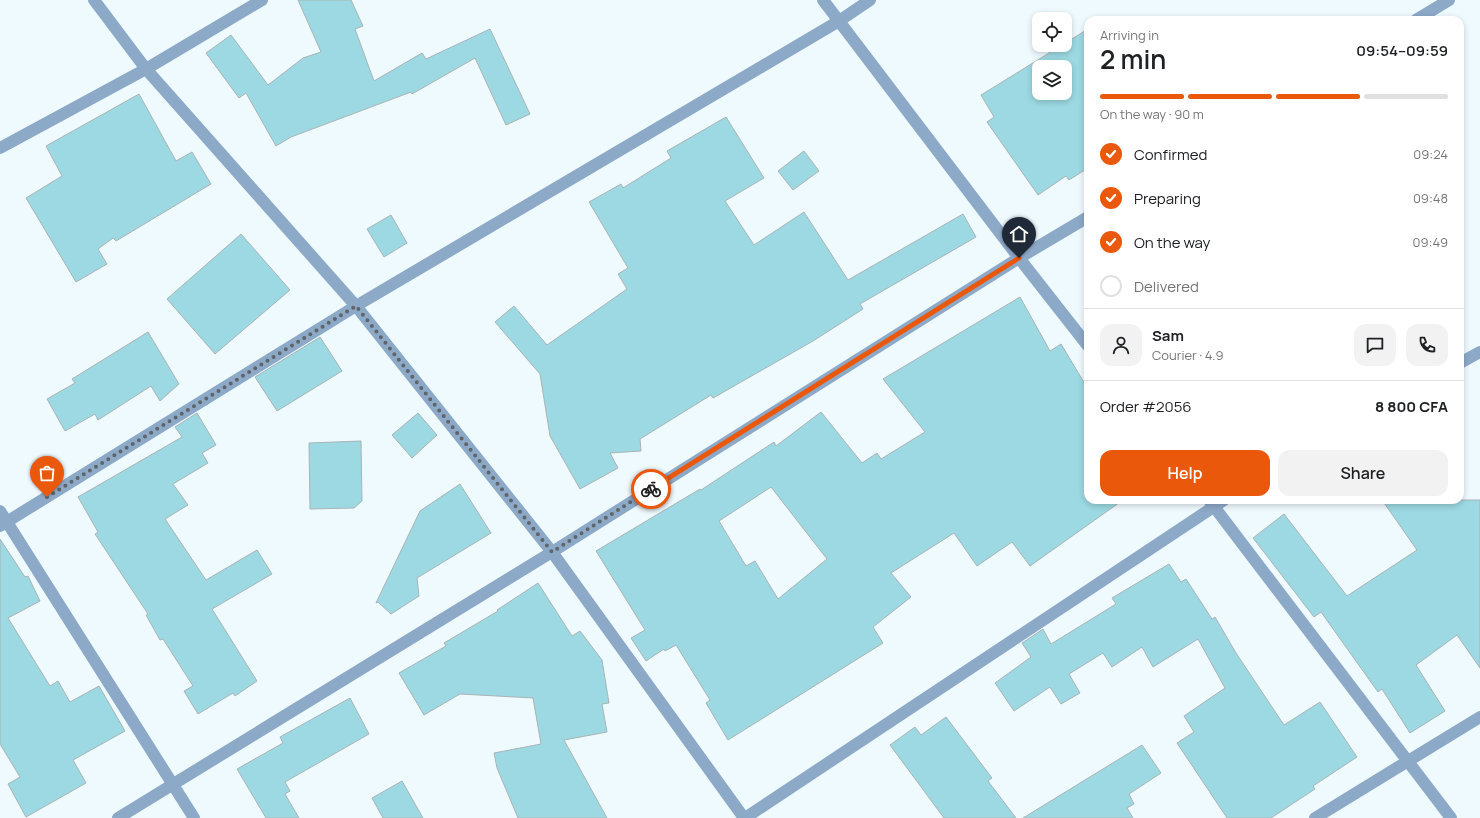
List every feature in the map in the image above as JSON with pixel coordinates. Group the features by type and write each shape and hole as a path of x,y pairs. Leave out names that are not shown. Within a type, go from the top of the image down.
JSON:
{"street":[{"path":"94,0 146,69 356,306 552,552 745,818 1213,504"},
{"path":"0,148 146,69 262,0"},
{"path":"823,0 1019,258 1084,341"},
{"path":"4,524 356,306 839,21 870,0"},
{"path":"1423,16 1450,0"},
{"path":"118,818 552,552 1019,258 1084,219"},
{"path":"1464,361 1480,352"},
{"path":"1217,504 1451,818"},
{"path":"0,510 4,524 194,818"},
{"path":"1315,818 1480,717"}],"building":[{"path":"298,0 351,0 363,26 355,29 374,81 422,53 426,59 490,29 530,114 506,125 475,58 412,94 411,92 291,137 276,146 246,93 239,98 206,53 231,35 268,85 303,58 321,52"},
{"path":"1084,31 1084,171 1069,180 1066,176 1038,195 987,122 994,117 981,95 1032,64 1032,100 1072,100 1072,60 1038,60 1051,52 1072,52 1072,39"},
{"path":"139,94 176,161 192,152 211,184 116,241 113,238 98,249 107,264 76,282 26,198 62,176 46,146"},
{"path":"726,117 764,178 725,201 754,245 804,212 848,280 963,214 976,237 860,304 863,309 813,341 713,398 711,395 640,439 641,451 610,453 618,468 580,489 550,436 540,374 495,322 514,306 547,345 627,289 618,274 628,268 589,202 621,184 623,188 671,158 667,151"},
{"path":"804,151 819,171 793,190 778,171"},
{"path":"391,215 407,243 384,257 367,229"},
{"path":"241,234 290,290 215,354 167,299"},
{"path":"1020,297 1050,351 1061,344 1084,382 1084,504 1117,504 1030,566 1012,542 977,566 954,533 891,573 911,597 873,627 883,643 728,740 706,703 710,700 676,645 665,651 664,649 646,661 631,638 645,630 596,551 700,489 701,490 774,442 776,446 821,412 862,463 877,453 881,459 925,432 883,379","holes":["771,487 827,559 778,599 755,561 746,566 719,521"]},
{"path":"148,332 179,384 160,401 151,386 98,420 95,414 65,431 47,399 75,383 72,379"},
{"path":"320,337 342,371 277,411 255,377"},
{"path":"197,413 216,445 202,453 208,463 173,484 188,505 165,519 206,580 257,550 272,574 212,609 257,681 235,696 233,693 198,714 184,691 193,686 163,639 160,640 146,615 148,614 95,534 98,532 78,497 182,437 175,427"},
{"path":"418,413 437,435 412,458 392,435"},
{"path":"361,441 362,501 354,508 310,509 309,443"},
{"path":"460,484 491,533 417,578 419,596 391,614 378,602 376,603 420,511"},
{"path":"1464,500 1480,500 1480,668 1457,635 1416,665 1445,711 1410,733 1382,689 1378,692 1321,612 1314,617 1253,538 1284,514 1347,596 1417,550 1385,504 1464,504"},
{"path":"0,539 25,577 28,576 40,601 8,618 50,686 58,681 70,702 99,686 125,731 73,760 86,783 26,817 8,784 20,777 0,744"},
{"path":"1169,564 1181,582 1186,579 1212,619 1215,617 1236,653 1284,725 1320,702 1357,757 1313,786 1315,789 1271,818 1227,818 1177,743 1194,732 1184,716 1225,688 1198,639 1153,667 1142,647 1112,667 1103,653 1069,674 1080,693 1061,704 1050,687 1014,711 995,683 1031,657 1022,643 1043,629 1051,644 1116,604 1112,598"},
{"path":"538,583 572,636 580,631 602,660 609,703 602,704 607,732 564,740 607,818 518,818 497,768 494,753 541,744 533,698 460,694 424,715 399,673 446,646 444,643 498,611 497,610"},
{"path":"350,698 369,734 285,782 290,791 285,794 299,818 266,818 237,769 283,743 280,737"},
{"path":"946,717 992,778 988,781 1016,818 944,818 890,745 915,727 921,735"},
{"path":"1142,745 1161,773 1129,794 1134,804 1127,808 1133,818 1023,818"},
{"path":"402,781 423,818 383,818 372,798"}],"way so far":[{"path":"47,497 356,306 552,552 651,489"}],"route":[{"path":"651,489 1019,258"}]}
